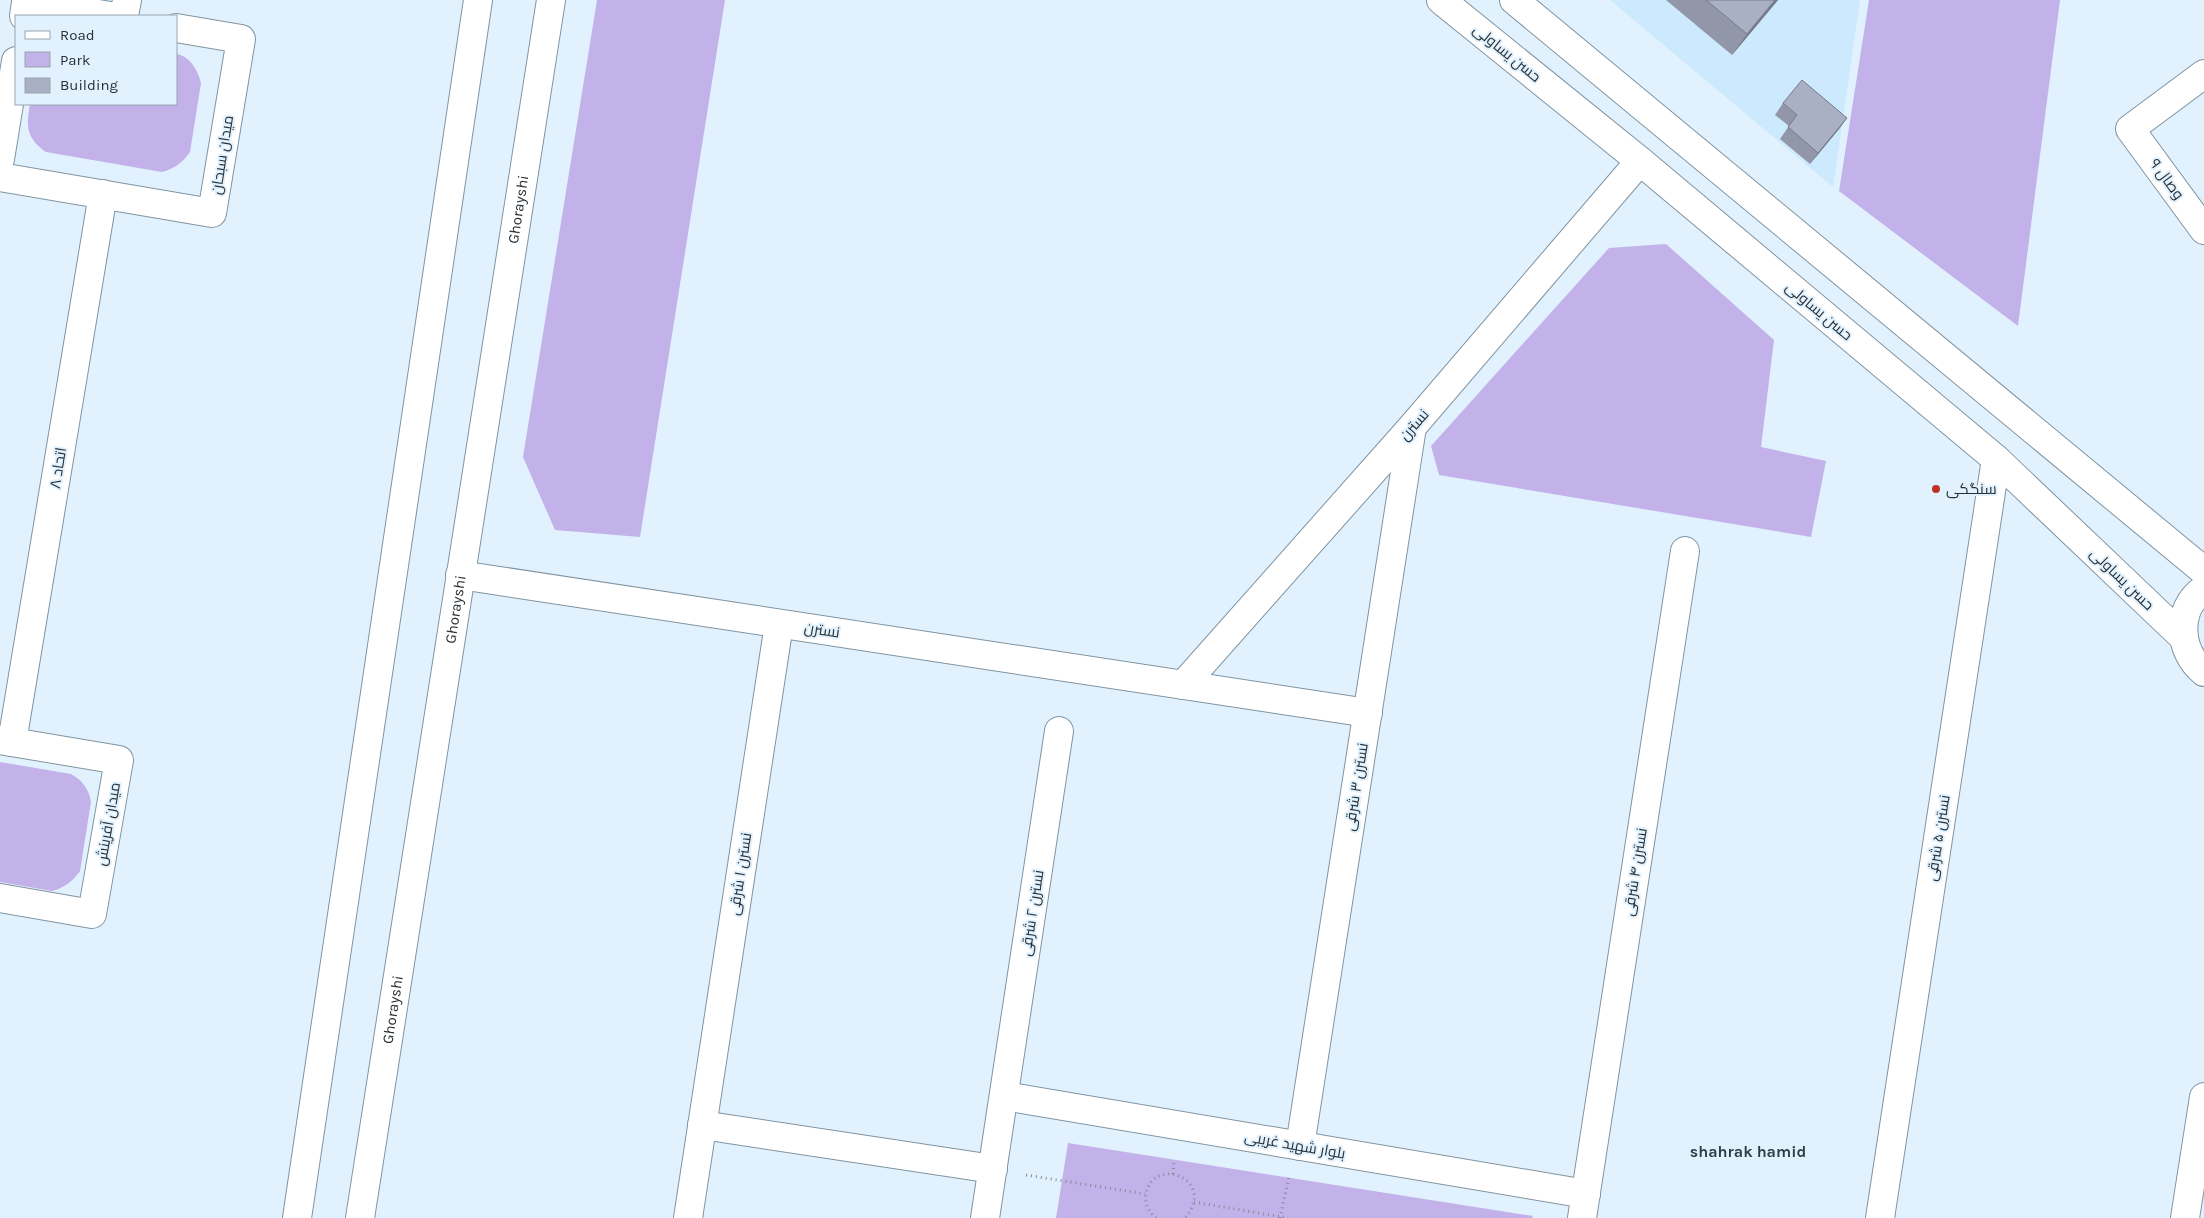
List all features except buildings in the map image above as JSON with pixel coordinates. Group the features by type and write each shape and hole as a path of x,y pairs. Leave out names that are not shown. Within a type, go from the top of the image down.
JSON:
{"street":[{"path":"124,15 127,0"},
{"path":"297,1218 478,0"},
{"name":"Ghorayshi","path":"360,1218 552,0"},
{"name":"حسن یساولی","path":"1441,0 1640,161 1996,459 2183,637"},
{"path":"1514,0 2204,571"},
{"path":"24,15 26,2 104,15"},
{"name":"میدان سبحان","path":"0,177 212,213 241,39 178,28"},
{"name":"وصال ۹","path":"2204,74 2130,129 2204,230"},
{"path":"0,158 10,75"},
{"name":"نسترن","path":"1183,685 1412,427 1640,161"},
{"name":"اتحاد ۸","path":"6,741 103,194"},
{"name":"نسترن ۳ شرقی","path":"1300,1146 1412,427"},
{"name":"نسترن ۵ شرقی","path":"1880,1218 1996,459"},
{"name":"نسترن ۴ شرقی","path":"1584,1206 1685,551"},
{"name":"نسترن","path":"460,575 1368,713"},
{"path":"2204,589 2190,604 2184,620 2183,637 2187,653 2196,666 2204,672"},
{"name":"نسترن ۱ شرقی","path":"688,1218 779,624"},
{"name":"نسترن ۲ شرقی","path":"985,1218 1059,731"},
{"name":"میدان آفرینش","path":"0,898 92,914 118,760 6,741"},
{"name":"بلوار شهید غریبی","path":"1004,1096 1300,1146 1584,1206"},
{"path":"2185,1218 2204,1097"},
{"path":"702,1125 993,1169"}],"path":[{"path":"1280,1217 1287,1182 1300,1146"},
{"path":"993,1169 1145,1194"},
{"path":"1156,1218 1146,1204 1145,1194 1149,1184 1158,1176 1168,1173 1179,1175 1188,1181 1194,1191 1194,1202 1185,1218"},
{"path":"1194,1202 1288,1218"}],"shaded area":[{"path":"1610,0 1860,0 1833,187"}],"green space":[{"path":"597,0 725,0 640,537 555,530 523,457"},
{"path":"1869,0 2060,0 2018,326 1839,191"},
{"path":"178,54 193,64 201,83 190,152 174,167 162,172 46,152 34,142 29,131 30,105 178,105"},
{"path":"1666,244 1774,340 1761,447 1826,461 1811,537 1439,475 1431,446 1609,248"},
{"path":"0,762 71,774 82,782 87,789 91,802 80,871 71,881 60,888 52,891 0,882"},
{"path":"1068,1143 1533,1216 1532,1218 1056,1218"}],"place":[{"name":"سنگکی","path":"1936,489"}],"district":[{"name":"shahrak hamid","path":"1748,1151"}]}
